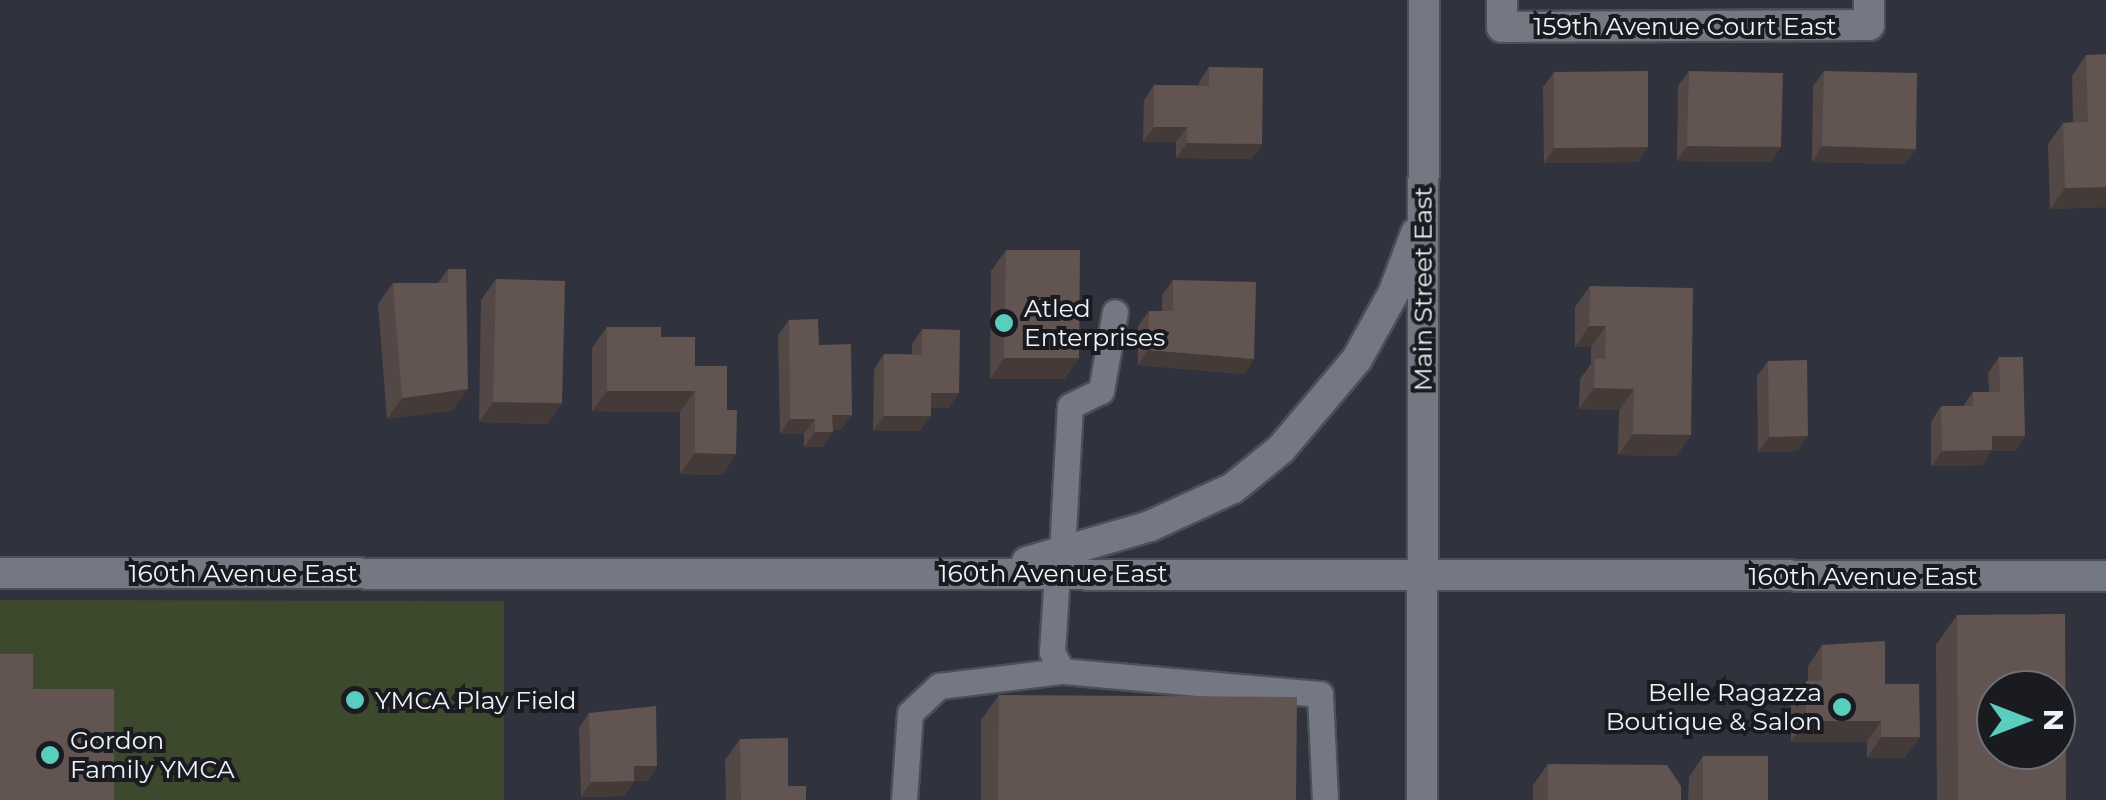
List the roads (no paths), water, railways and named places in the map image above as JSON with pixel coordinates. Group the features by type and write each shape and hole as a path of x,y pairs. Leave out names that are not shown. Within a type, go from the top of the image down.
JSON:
{"street":[{"name":"Main Street East","path":"1422,800 1424,0"},
{"name":"159th Avenue Court East","path":"1502,0 1502,26 1870,25 1870,0"},
{"path":"1060,562 1233,488 1281,450 1357,359 1393,294 1424,211"},
{"name":"160th Avenue East","path":"0,572 993,572 1060,562 1422,577 2106,576"}],"lane":[{"path":"1062,671 1052,652 1070,406 1101,391 1115,312"},
{"path":"904,800 910,713 940,686 1062,671 1320,694 1325,800"}],"place":[{"name":"Atled Enterprises","path":"1004,323"},
{"name":"YMCA Play Field","path":"355,700"},
{"name":"Belle Ragazza Boutique & Salon","path":"1842,707"},
{"name":"Gordon Family YMCA","path":"50,755"}]}
